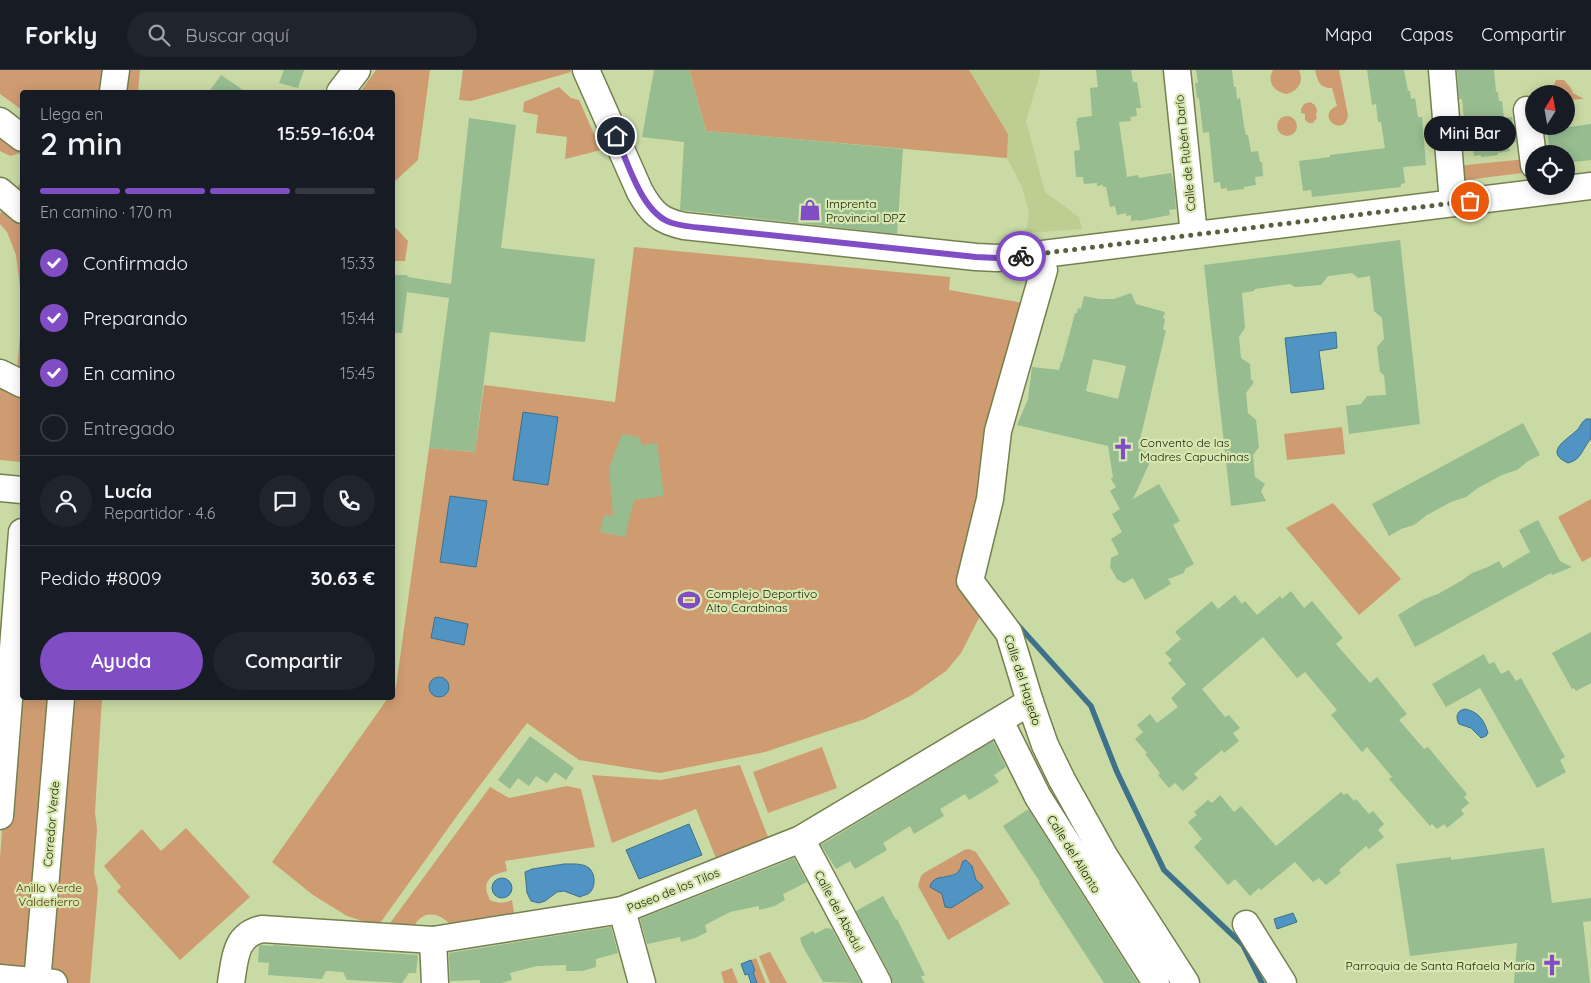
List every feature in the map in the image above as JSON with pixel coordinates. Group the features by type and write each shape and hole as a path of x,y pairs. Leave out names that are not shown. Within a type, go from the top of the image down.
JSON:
{"street":[{"path":"113,90 116,70"},
{"path":"342,90 357,70"},
{"path":"586,70 640,192 649,208 660,218 670,223 997,258 1043,254 1454,203 1525,191"},
{"name":"Calle de Rubén Darío","path":"1176,70 1194,235"},
{"path":"1442,70 1454,203"},
{"path":"0,122 20,137"},
{"path":"1575,187 1591,186"},
{"path":"0,191 20,208"},
{"name":"Calle del Hayedo","path":"1044,270 998,431 990,499 970,581 1009,633 1045,745 1083,819 1105,857 1186,983"},
{"path":"0,373 20,383"},
{"path":"0,488 20,490"},
{"path":"0,816 3,730 20,553"},
{"name":"Corredor Verde","path":"0,978 43,982 61,700"},
{"name":"Paseo de los Tilos","path":"231,983 240,943 246,935 262,929 433,940 622,910 801,839 1030,702"},
{"name":"Calle del Ailanto","path":"1000,721 1038,797 1156,983"},
{"name":"Calle del Abedul","path":"801,839 878,983"},
{"path":"622,910 642,983"},
{"path":"1246,924 1283,983"},
{"path":"433,940 435,983"}],"shaded area":[{"path":"689,70 1041,70 1026,121 1045,192 1079,217 1082,229 1026,233 1029,213 1022,187 1007,158 903,149"}],"green space":[{"path":"0,70 140,70 138,90 20,90 20,109 0,94"},
{"path":"376,70 430,70 418,160 395,181 395,90 361,90"},
{"path":"463,70 570,70 571,72 471,101 459,100"},
{"path":"689,70 969,70 1008,134 1007,158 706,131"},
{"path":"1273,70 1299,70 1301,82 1295,90 1287,94 1279,91 1271,83"},
{"path":"1315,70 1339,70 1348,115 1346,122 1342,125 1337,125 1330,120 1331,110 1337,106 1332,88 1324,87 1318,81"},
{"path":"1556,80 1564,80 1568,85 1554,85"},
{"path":"559,87 571,98 579,100 601,150 565,159 567,137 536,133 538,115 523,112 524,102"},
{"path":"1575,94 1584,99 1575,100"},
{"path":"1310,102 1315,105 1317,110 1317,118 1313,123 1305,120 1305,114 1301,113 1304,104"},
{"path":"1287,116 1294,119 1297,126 1294,133 1287,136 1280,133 1277,126 1280,119"},
{"path":"0,130 20,148 20,153 10,156 0,151"},
{"path":"1525,159 1525,173 1458,181 1456,166"},
{"path":"20,183 20,287 16,255 7,232 0,224 0,214"},
{"path":"395,227 408,241 405,261 395,261"},
{"name":"Complejo Deportivo Alto Carabinas","path":"634,247 950,277 949,290 1029,304 996,419 980,616 961,653 946,671 912,695 865,719 765,752 660,773 579,760 527,723 459,813 378,926 347,916 313,895 272,862 387,700 395,700 395,689 429,448 475,452 484,385 615,402"},
{"path":"20,335 20,462 0,460 0,361 17,370"},
{"path":"1342,427 1345,454 1287,460 1284,434"},
{"path":"1591,499 1591,557 1582,562 1558,517"},
{"path":"1333,503 1401,579 1359,615 1286,528"},
{"name":"Anillo Verde Valdefierro","path":"20,590 20,700 102,700 95,812 97,829 94,873 98,889 90,983 0,983 0,858"},
{"path":"822,747 837,788 768,813 753,772"},
{"path":"740,765 770,842 718,863 696,809 612,843 592,775 661,780"},
{"path":"567,786 581,789 595,847 505,861 507,871 495,875 488,880 487,894 490,900 496,902 501,903 512,900 515,919 452,927 442,918 431,914 421,918 413,929 385,930 490,787 509,798"},
{"path":"186,828 250,897 180,960 117,891 121,887 104,866 142,829 161,851"},
{"path":"969,849 976,852 1010,904 948,940 918,886 924,873","holes":["962,863 972,866 976,880 980,883 981,890 948,908 942,894 936,890 943,876 950,876 959,871"]},
{"path":"770,952 787,983 770,983 759,956"},
{"path":"756,958 766,983 757,983 752,972 755,971 751,960"},
{"path":"732,968 738,983 724,983 721,972"}],"water":[{"path":"1336,332 1337,348 1319,351 1324,389 1291,393 1285,338"},
{"path":"523,412 558,417 548,485 513,480"},
{"path":"1586,419 1591,419 1591,439 1579,456 1568,463 1561,459 1557,451 1562,443 1578,430"},
{"path":"450,496 487,501 476,567 440,562"},
{"path":"435,617 468,624 464,645 431,638"},
{"path":"439,677 446,680 449,687 446,694 439,697 432,694 429,687 432,680"},
{"path":"1465,709 1474,712 1480,717 1488,733 1486,736 1481,738 1471,728 1459,724 1458,714"},
{"path":"689,824 702,855 639,879 626,850"},
{"path":"966,860 972,866 976,880 983,888 951,908 945,907 942,894 930,887 934,880 958,872 963,861"},
{"path":"564,864 581,865 589,868 594,878 591,892 580,897 564,891 557,892 545,901 539,903 531,901 527,893 525,872 532,869"},
{"path":"502,878 509,881 512,888 509,895 502,898 495,895 492,888 495,881"},
{"path":"1293,913 1297,922 1277,929 1274,919"},
{"path":"751,960 757,983 751,983 748,974 745,975 741,964"}],"building":[{"path":"284,70 304,70 298,88 279,83"},
{"path":"654,70 689,70 706,131 903,149 897,234 680,210 684,142 642,137"},
{"path":"1096,70 1131,70 1133,82 1137,82 1141,108 1136,108 1137,116 1130,117 1131,121 1119,122 1127,177 1138,175 1139,178 1171,173 1174,183 1176,209 1169,210 1170,215 1131,221 1131,215 1126,216 1126,213 1117,215 1115,206 1110,207 1106,187 1103,187 1103,185 1097,186 1097,183 1084,184 1083,177 1076,177 1074,151 1080,150 1076,121 1078,121 1077,118 1092,116 1090,88 1098,87"},
{"path":"1196,70 1232,70 1234,87 1236,87 1237,99 1240,98 1244,126 1246,135 1248,135 1251,152 1258,151 1260,162 1262,162 1263,176 1255,177 1256,185 1227,191 1227,188 1221,189 1220,182 1214,183 1209,132 1203,133 1199,98 1197,98 1195,83 1198,83"},
{"path":"1367,70 1404,70 1411,99 1415,98 1418,117 1422,117 1426,165 1403,167 1405,183 1401,184 1401,187 1312,197 1311,190 1303,191 1299,161 1385,148 1381,122 1378,122 1376,104 1372,105"},
{"path":"1457,70 1494,70 1496,92 1498,92 1499,101 1502,101 1504,118 1512,117 1516,142 1508,143 1510,151 1481,157 1481,155 1474,156 1473,148 1467,149 1462,99 1459,99"},
{"path":"221,75 243,90 210,90"},
{"path":"469,118 516,125 501,248 595,259 585,342 490,332 475,452 429,448 449,298 407,292 402,333 395,333 395,275 407,275 408,277 451,284"},
{"path":"1591,124 1591,160 1575,162 1575,145 1549,145 1548,135 1575,135 1575,126"},
{"path":"1400,240 1420,424 1349,434 1346,406 1361,404 1367,396 1386,395 1384,375 1380,372 1377,347 1384,339 1382,318 1374,311 1370,276 1358,278 1352,273 1328,276 1321,285 1295,287 1290,284 1255,289 1254,291 1242,293 1245,328 1239,337 1241,358 1250,364 1251,379 1254,382 1246,393 1248,413 1256,420 1259,447 1253,455 1255,477 1265,484 1261,491 1266,501 1231,506 1204,265"},
{"name":"Convento de las Madres Capuchinas","path":"1131,293 1136,304 1165,312 1163,330 1166,330 1138,448 1147,453 1150,462 1133,499 1159,484 1180,521 1173,525 1194,564 1185,569 1184,573 1168,579 1171,584 1145,600 1133,578 1124,583 1117,579 1110,567 1111,558 1119,554 1111,539 1122,532 1112,514 1120,509 1110,491 1116,487 1111,479 1113,477 1108,446 1017,425 1028,399 1032,367 1059,370 1075,313 1077,313 1078,308 1081,309 1084,296 1114,299","holes":["1093,359 1126,366 1118,399 1086,391"]},
{"path":"1523,423 1540,455 1528,461 1517,470 1502,475 1466,497 1451,502 1427,515 1414,525 1401,529 1389,536 1372,504"},
{"path":"622,434 639,437 642,445 657,443 664,496 634,500 625,537 600,532 604,515 613,516 609,468"},
{"path":"1538,520 1560,561 1572,567 1552,575 1551,573 1415,647 1398,615 1424,599 1438,594 1461,581 1472,573 1499,561 1503,568 1530,552 1519,530"},
{"path":"1291,591 1304,608 1312,601 1343,638 1336,644 1370,683 1377,677 1407,714 1399,720 1424,749 1428,747 1467,794 1464,797 1469,803 1461,810 1464,814 1447,828 1444,824 1437,829 1432,824 1430,826 1389,779 1392,777 1367,747 1362,752 1331,715 1337,710 1305,672 1297,678 1263,637 1202,689 1225,717 1229,715 1240,728 1233,733 1239,741 1224,753 1222,750 1194,774 1198,778 1183,791 1175,783 1169,788 1158,775 1160,773 1135,739 1143,732 1137,725 1150,714 1157,723 1178,707 1171,698 1186,684 1168,663 1172,660 1165,653 1181,639 1175,632 1212,601 1218,609 1235,595 1242,604 1245,601 1257,615 1280,596 1282,599"},
{"path":"1591,632 1591,683 1576,691 1574,688 1572,689 1552,653"},
{"path":"1484,654 1489,664 1494,662 1501,674 1509,670 1516,681 1521,678 1565,757 1560,760 1566,772 1537,788 1480,688 1446,707 1432,684"},
{"path":"530,736 574,768 566,780 555,772 547,783 536,776 529,786 518,778 510,789 498,780"},
{"path":"993,741 1006,767 994,775 999,782 969,800 965,794 940,809 944,816 914,834 910,826 883,843 887,850 855,869 850,861 836,869 821,845"},
{"path":"1341,792 1344,795 1347,793 1354,801 1356,799 1369,814 1373,811 1384,824 1378,830 1384,837 1369,849 1366,846 1339,870 1341,873 1326,885 1319,878 1313,882 1295,862 1261,890 1259,888 1250,896 1235,879 1228,885 1194,847 1202,839 1188,822 1197,815 1194,812 1208,800 1212,803 1220,795 1234,812 1241,806 1276,846"},
{"path":"1029,810 1138,983 1104,983 1039,883 1003,826"},
{"path":"1544,848 1552,903 1591,898 1591,921 1583,922 1590,983 1514,983 1517,943 1410,956 1396,864 1451,857 1451,860"},
{"path":"794,858 807,882 783,894 785,900 775,906 759,910 759,906 730,912 705,925 707,932 695,938 681,942 680,937 647,944 640,919"},
{"path":"883,896 897,919 925,975 921,977 925,983 893,983 856,911"},
{"path":"611,927 618,953 596,959 596,967 582,971 566,971 566,965 537,966 510,973 512,980 502,983 480,983 480,980 450,981 449,953"},
{"path":"826,928 832,929 861,983 823,982 800,938 813,931 815,934"},
{"path":"259,946 418,955 416,973 409,973 402,983 347,980 343,972 326,971 322,979 268,975 269,963 258,962"}],"waterway":[{"path":"1016,623 1091,706 1117,772 1164,870 1243,945 1262,983"}],"way so far":[{"path":"1021,256 1470,201"}],"place":[{"name":"Mini Bar","path":"1470,201"},
{"name":"Imprenta Provincial DPZ","path":"810,210"},
{"name":"Convento de las Madres Capuchinas","path":"1123,449"},
{"name":"Complejo Deportivo Alto Carabinas","path":"689,600"},
{"name":"Parroquia de Santa Rafaela María","path":"1552,965"}],"route":[{"path":"616,136 640,192 649,208 660,218 670,223 976,257 1021,256"}]}
